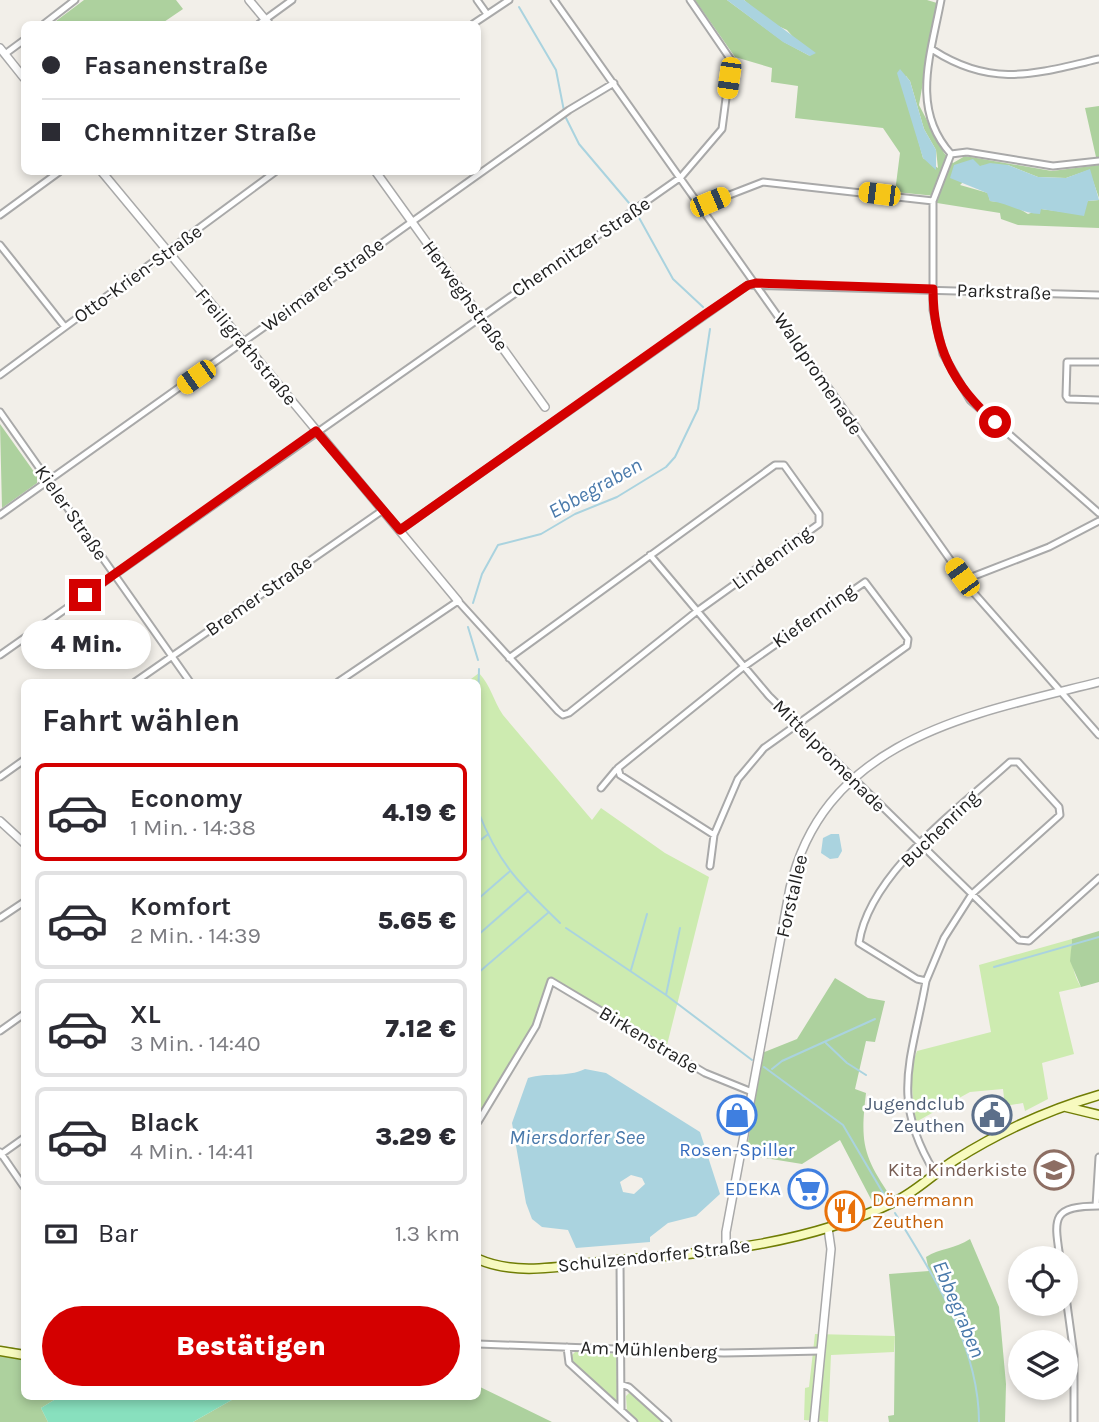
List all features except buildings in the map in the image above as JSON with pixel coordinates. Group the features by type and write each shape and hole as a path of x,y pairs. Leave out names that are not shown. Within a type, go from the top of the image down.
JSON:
{"main road":[{"name":"Schulzendorfer Straße","path":"481,1260 516,1268 726,1251 770,1244 891,1204 935,1172 1025,1120 1099,1095"},
{"path":"1066,1107 1099,1115"},
{"path":"0,1351 21,1354"}],"street":[{"path":"48,21 75,0"},
{"path":"248,0 264,21"},
{"path":"267,21 292,0"},
{"path":"477,0 487,14"},
{"path":"477,21 509,0"},
{"name":"Waldpromenade","path":"554,0 964,580 1099,735"},
{"name":"Chemnitzer Straße","path":"0,654 681,177 722,129 731,60 690,0"},
{"path":"941,0 925,104 934,128 951,155"},
{"path":"21,42 2,52 21,74"},
{"path":"933,50 956,65 991,75 1055,69 1099,59"},
{"name":"Weimarer Straße","path":"481,172 558,117 614,83"},
{"path":"951,155 967,152 1053,166 1099,161"},
{"path":"951,155 933,201 933,318 939,345 962,390 1099,513"},
{"path":"0,215 55,175"},
{"name":"Freiligrathstraße","path":"104,175 472,618"},
{"name":"Otto-Krien-Straße","path":"0,375 271,175"},
{"name":"Herweghstraße","path":"378,175 554,420"},
{"name":"Weimarer Straße","path":"0,515 477,175"},
{"path":"701,206 763,182 933,201"},
{"path":"0,245 65,327"},
{"path":"400,530 708,312 748,285 756,283"},
{"name":"Parkstraße","path":"756,283 1099,295"},
{"path":"1099,362 1067,362 1066,396 1068,399 1099,400"},
{"name":"Kieler Straße","path":"0,412 188,679"},
{"name":"Lindenring","path":"472,618 509,658 563,715 575,710 696,612 819,524 819,514 784,465 775,466 509,658"},
{"name":"Bremer Straße","path":"139,679 383,510"},
{"path":"964,580 1049,547 1099,521"},
{"name":"Mittelpromenade","path":"650,555 742,667 797,724 853,781 1024,942 1099,878"},
{"name":"Kiefernring","path":"600,788 616,770 742,667 860,583 868,583 908,639 907,646 764,748 743,771 726,800 714,835 710,866"},
{"path":"342,679 458,601"},
{"name":"Forstallee","path":"726,1251 726,1232 797,863 817,822 853,781 888,753 931,729 1099,682"},
{"path":"0,776 21,762"},
{"name":"Buchenring","path":"1010,762 1018,762 1059,807 1060,815 972,894 944,938 926,981 917,979 859,943 877,899 920,845 1010,762"},
{"path":"616,770 654,798 714,835"},
{"path":"0,821 21,841"},
{"path":"0,918 21,904"},
{"path":"926,981 906,1087 915,1136 935,1172"},
{"name":"Birkenstraße","path":"481,1117 536,1026 550,982 705,1073 752,1092"},
{"path":"0,1031 21,1016"},
{"path":"21,1140 0,1154 21,1183"},
{"path":"1058,1246 1055,1224 1057,1218 1070,1209 1097,1206 1099,1157"},
{"path":"814,1422 831,1249 828,1227"},
{"path":"620,1260 623,1385 621,1410"},
{"path":"1069,1316 1074,1355 1074,1422"},
{"name":"Am Mühlenberg","path":"481,1344 741,1353 821,1350"},
{"path":"567,1347 569,1363 634,1422"},
{"path":"623,1385 629,1387 668,1422"}],"green space":[{"path":"84,0 176,0 183,9 165,21 56,21"},
{"path":"695,0 727,0 784,42 810,56 787,30 769,22 744,0 927,0 937,3 919,105 944,153 953,163 965,156 1052,171 1099,165 1099,198 1089,170 1066,178 1038,177 1008,165 980,166 960,185 988,193 990,201 1010,203 1028,214 1041,209 1072,213 1088,201 1099,200 1099,228 1018,225 1001,219 1000,213 937,203 936,196 895,192 900,153 883,128 795,118 798,86 771,82 772,68 735,57","holes":["906,76 910,81 924,129 936,150 938,168 923,158 903,84"]},
{"path":"1099,106 1099,157 1096,157 1085,108"},
{"path":"0,424 37,476 37,483 2,508"},
{"path":"479,673 503,715 592,820 601,808 665,853 709,877 666,1049 550,978 535,1025 481,1113 481,679 471,679"},
{"path":"1099,931 1099,982 1081,987 1070,961 1072,939"},
{"path":"1072,939 1072,964 1081,987 1059,992 1074,1054 1042,1063 1048,1099 1025,1111 1023,1103 1005,1106 1003,1089 970,1092 914,1123 911,1067 917,1051 991,1032 979,965"},
{"path":"835,978 868,998 885,1001 875,1042 866,1041 855,1089 866,1093 863,1125 866,1148 874,1170 891,1197 874,1205 840,1140 802,1164 746,1155 762,1053 797,1039"},
{"path":"970,1239 999,1307 1006,1384 1005,1422 889,1422 888,1416 894,1415 895,1336 889,1274 929,1271 926,1257"},
{"path":"815,1334 895,1336 894,1352 831,1355 828,1422 804,1420 805,1388 809,1387"},
{"path":"0,1346 21,1349 21,1400 54,1400 41,1408 48,1422 0,1422"},
{"path":"576,1351 619,1354 620,1399 614,1401 573,1363 572,1355"},
{"path":"481,1387 552,1422 193,1422 232,1400 481,1400"},
{"path":"631,1391 666,1422 638,1422 627,1412 626,1396"},
{"path":"54,1400 232,1400 193,1422 48,1422 41,1408"}],"water":[{"path":"727,0 744,0 816,53 810,56 783,42"},
{"path":"900,69 910,81 924,129 936,150 936,170 923,158 897,73"},
{"path":"973,159 980,166 990,163 1008,165 1038,177 1066,178 1090,169 1099,200 1088,201 1084,216 1041,209 1040,214 1034,214 990,201 987,193 950,178 954,165"},
{"path":"839,834 842,851 838,858 830,859 821,853 823,838"},
{"name":"Miersdorfer See","path":"585,1069 606,1073 700,1132 720,1194 696,1216 668,1223 650,1237 650,1242 576,1248 568,1230 542,1227 532,1219 526,1203 512,1123 528,1078","holes":["631,1175 642,1178 645,1184 634,1194 623,1192 620,1182"]}],"waterway":[{"name":"Ebbegraben","path":"519,7 556,70 564,111"},
{"name":"Ebbegraben","path":"565,116 579,144 629,203"},
{"name":"Ebbegraben","path":"637,214 673,279 703,307"},
{"name":"Ebbegraben","path":"473,603 482,574 498,545 541,534 575,514 617,497 666,467 675,457 698,409 710,329"},
{"name":"Ebbegraben","path":"468,627 478,660"},
{"name":"Ebbegraben","path":"479,669 479,679"},
{"name":"Ebbegraben","path":"481,818 494,846 512,873 560,923"},
{"path":"481,840 487,835"},
{"path":"481,896 509,872"},
{"path":"481,932 527,892"},
{"path":"481,970 549,912"},
{"path":"631,970 647,914"},
{"name":"Ebbegraben","path":"566,928 666,995 752,1060"},
{"path":"666,995 680,928"},
{"path":"994,967 1099,937"},
{"path":"772,1069 782,1061 875,1019"},
{"path":"826,1043 847,1063 866,1075"},
{"name":"Ebbegraben","path":"764,1067 843,1125 886,1198"},
{"name":"Ebbegraben","path":"895,1213 938,1286 962,1339 977,1394 979,1422"}],"place":[{"name":"Rosen-Spiller","path":"737,1115"},
{"name":"Jugendclub Zeuthen","path":"992,1115"},
{"name":"Kita Kinderkiste","path":"1054,1170"},
{"name":"EDEKA","path":"808,1189"},
{"name":"Dönermann Zeuthen","path":"845,1211"}],"route":[{"path":"85,595 316,431 400,530 704,315 748,285 756,283 933,289 934,323 947,364 970,400 995,422"}]}
